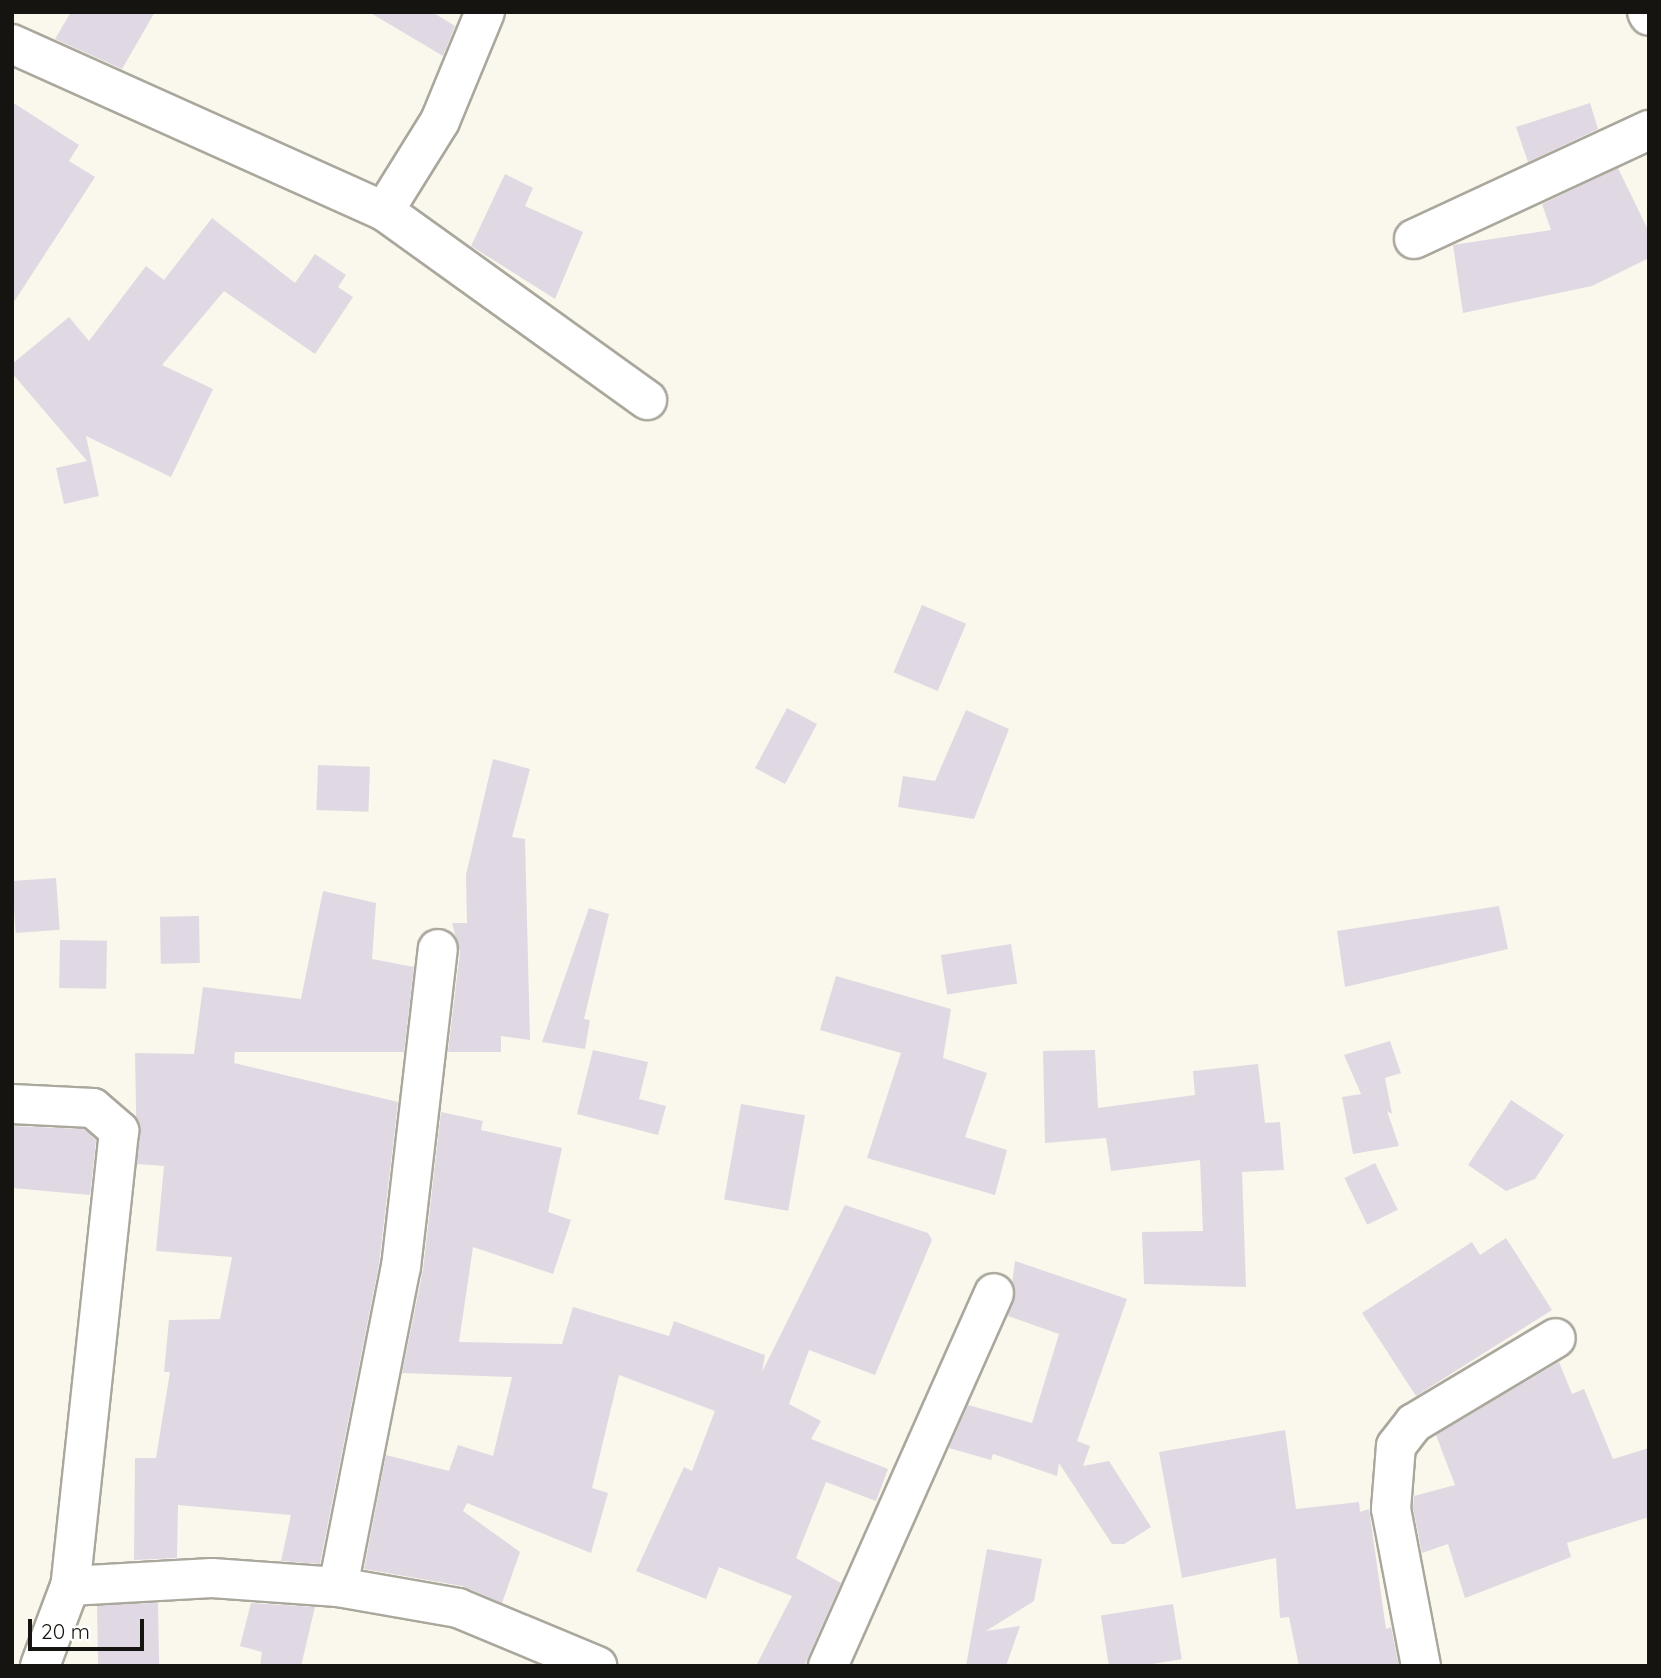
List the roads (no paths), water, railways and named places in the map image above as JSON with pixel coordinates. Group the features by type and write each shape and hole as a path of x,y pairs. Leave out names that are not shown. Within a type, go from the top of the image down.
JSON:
{"street":[{"path":"383,211 440,121 485,12"},
{"path":"12,44 383,211 647,400"},
{"path":"1414,239 1649,130"},
{"path":"338,1587 401,1267 438,949"},
{"path":"12,1104 93,1108 119,1132 71,1586 40,1666"},
{"path":"828,1666 994,1293"},
{"path":"1421,1666 1391,1509 1396,1446 1414,1423 1556,1338"},
{"path":"71,1586 212,1578 338,1587 458,1608 597,1666"}]}
